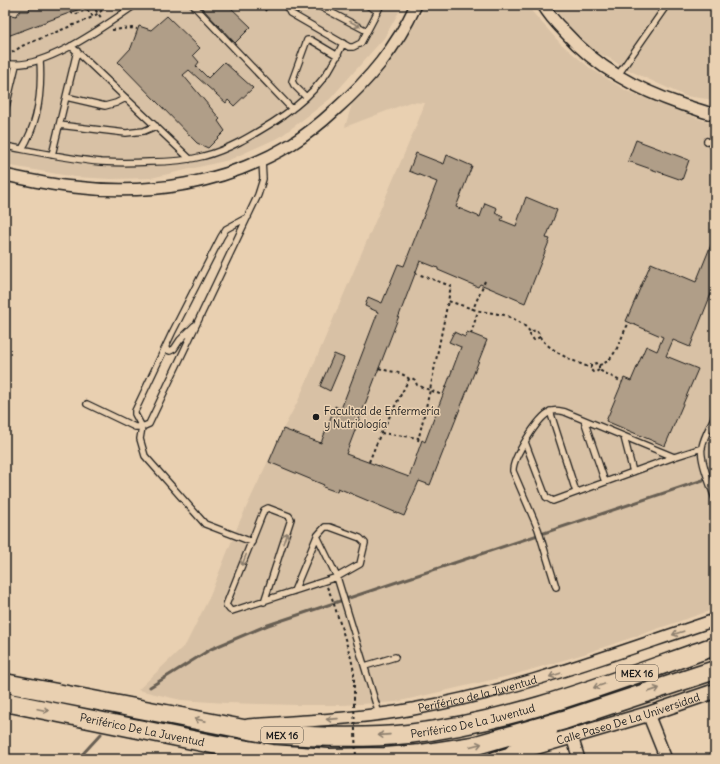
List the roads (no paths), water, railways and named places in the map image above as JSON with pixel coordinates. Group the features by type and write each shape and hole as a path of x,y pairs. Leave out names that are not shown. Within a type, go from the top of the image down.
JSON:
{"highway":[{"name":"Periférico De La Juventud","path":"5,682 269,734 310,737 370,736 408,734 496,718 559,700 715,646"},
{"name":"MEX 16","path":"564,720 715,670"},
{"name":"Periférico De La Juventud","path":"5,702 217,745 272,754 328,758 385,757 421,754 465,747 564,720"},
{"path":"514,753 564,720"}],"street":[{"path":"5,175 74,188 107,190 161,188 196,182 239,170 262,160 307,134 359,89 387,56 408,23 416,5"},
{"path":"408,23 425,5"},
{"path":"536,5 545,9 586,54 633,85 657,96 715,115"},
{"name":"Periférico de la Juventud","path":"231,726 379,714 413,709 514,687 551,676 715,620"},
{"name":"Calle Paseo De La Universidad","path":"495,759 648,714 715,691"},
{"path":"648,714 666,759"},
{"path":"572,737 579,759"}],"lane":[{"path":"5,63 16,65 40,60 71,46 135,5"},
{"path":"193,5 292,108"},
{"path":"288,5 290,13 353,48 361,43 381,5"},
{"path":"317,5 367,31"},
{"path":"367,5 378,11"},
{"path":"618,75 664,9"},
{"path":"306,97 292,81 307,40 311,40 338,56"},
{"path":"5,146 100,162 164,162 204,156 222,150 254,134 306,97 321,82 334,64 343,43"},
{"path":"71,46 190,159"},
{"path":"52,155 77,52"},
{"path":"22,150 32,130 36,115 41,83 40,60"},
{"path":"5,110 16,65"},
{"path":"66,97 105,106 126,98"},
{"path":"59,124 126,133 144,131 156,126"},
{"path":"707,142 715,146"},
{"path":"88,404 135,427 142,427 149,424 258,195 263,179 262,160"},
{"path":"248,216 226,229 221,237 165,349 136,411 136,414 142,427 140,439 145,456 204,524 252,542"},
{"path":"165,349 170,351 174,349 180,340 197,323"},
{"path":"556,587 543,543 513,472 514,463 525,442 533,429 546,414 550,411 556,410 565,412 674,457"},
{"path":"550,411 576,492"},
{"path":"715,415 702,448 706,472 715,499"},
{"path":"584,420 605,482"},
{"path":"624,437 633,472"},
{"path":"525,442 546,497 553,501 702,448"},
{"path":"264,602 291,522 290,518 270,508 266,508 226,605 227,608 232,611 264,602 337,577 360,564 364,541 360,538 327,527 325,528 317,536 294,591"},
{"path":"317,536 337,577 344,596 379,714"},
{"path":"365,666 394,657"}],"waterway":[{"path":"150,687 211,649 268,625 715,476"},
{"path":"78,759 101,734"}],"place":[{"name":"Facultad de Enfermería y Nutriología","path":"316,417"}]}
